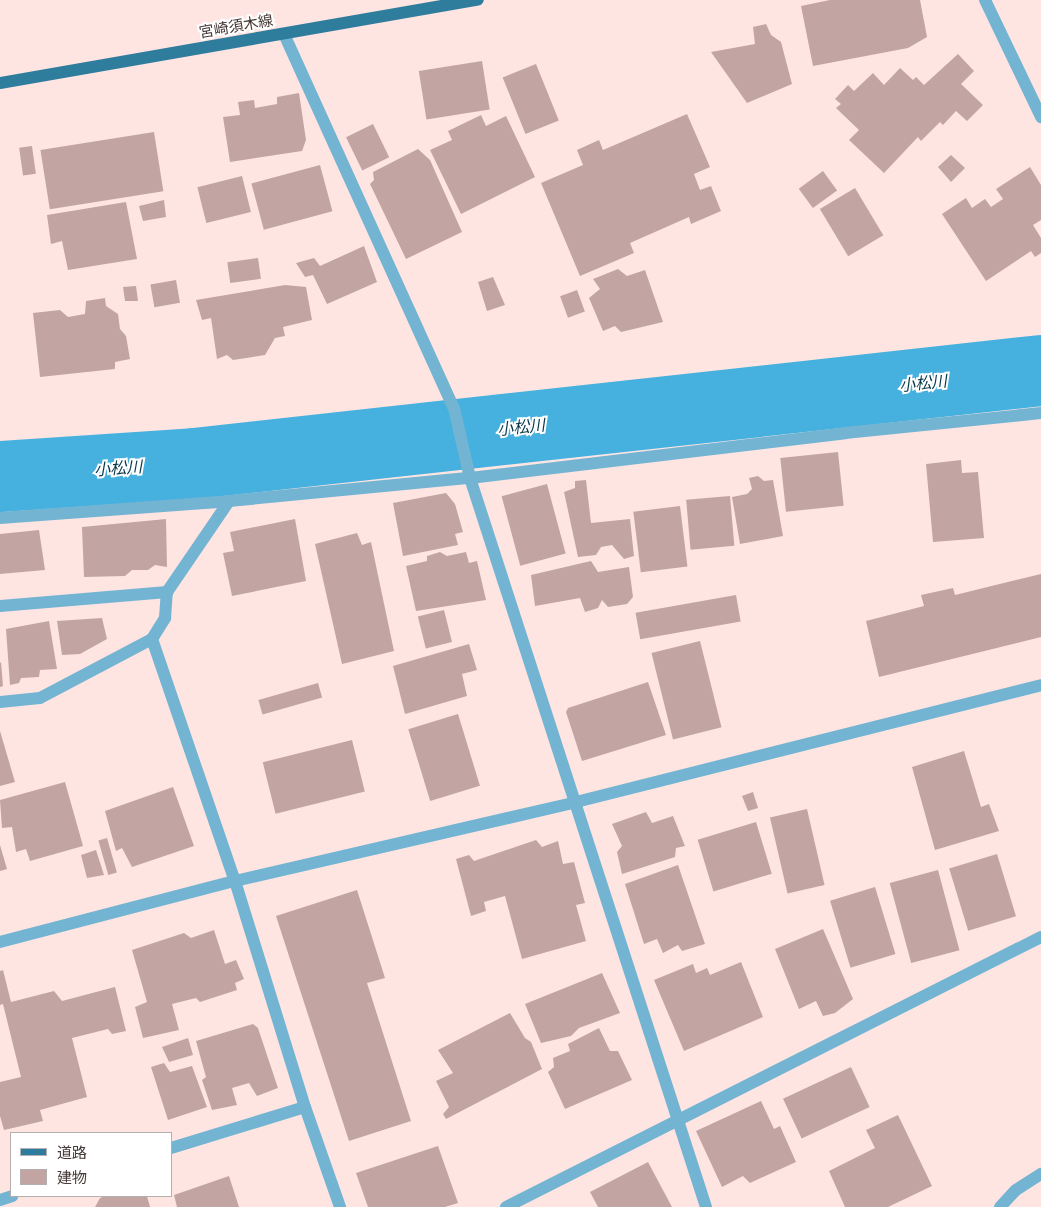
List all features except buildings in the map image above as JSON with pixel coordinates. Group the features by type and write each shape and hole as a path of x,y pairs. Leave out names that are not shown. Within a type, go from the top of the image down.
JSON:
{"main road":[{"name":"宮崎須木線","path":"0,83 478,0"}],"street":[{"path":"984,0 1041,117"},
{"path":"284,34 454,408 470,478 706,1207"},
{"path":"0,518 229,501 470,478 1041,413"},
{"path":"0,702 40,698 152,639 165,618 167,592 229,501"},
{"path":"0,606 167,592"},
{"path":"152,639 235,881 306,1107 340,1207"},
{"path":"0,942 235,881 576,802 1041,685"},
{"path":"506,1207 1041,937"},
{"path":"172,1148 306,1107"},
{"path":"1000,1207 1016,1190 1041,1174"}],"waterway":[{"name":"小松川","path":"0,476 194,463 1041,370"}]}
